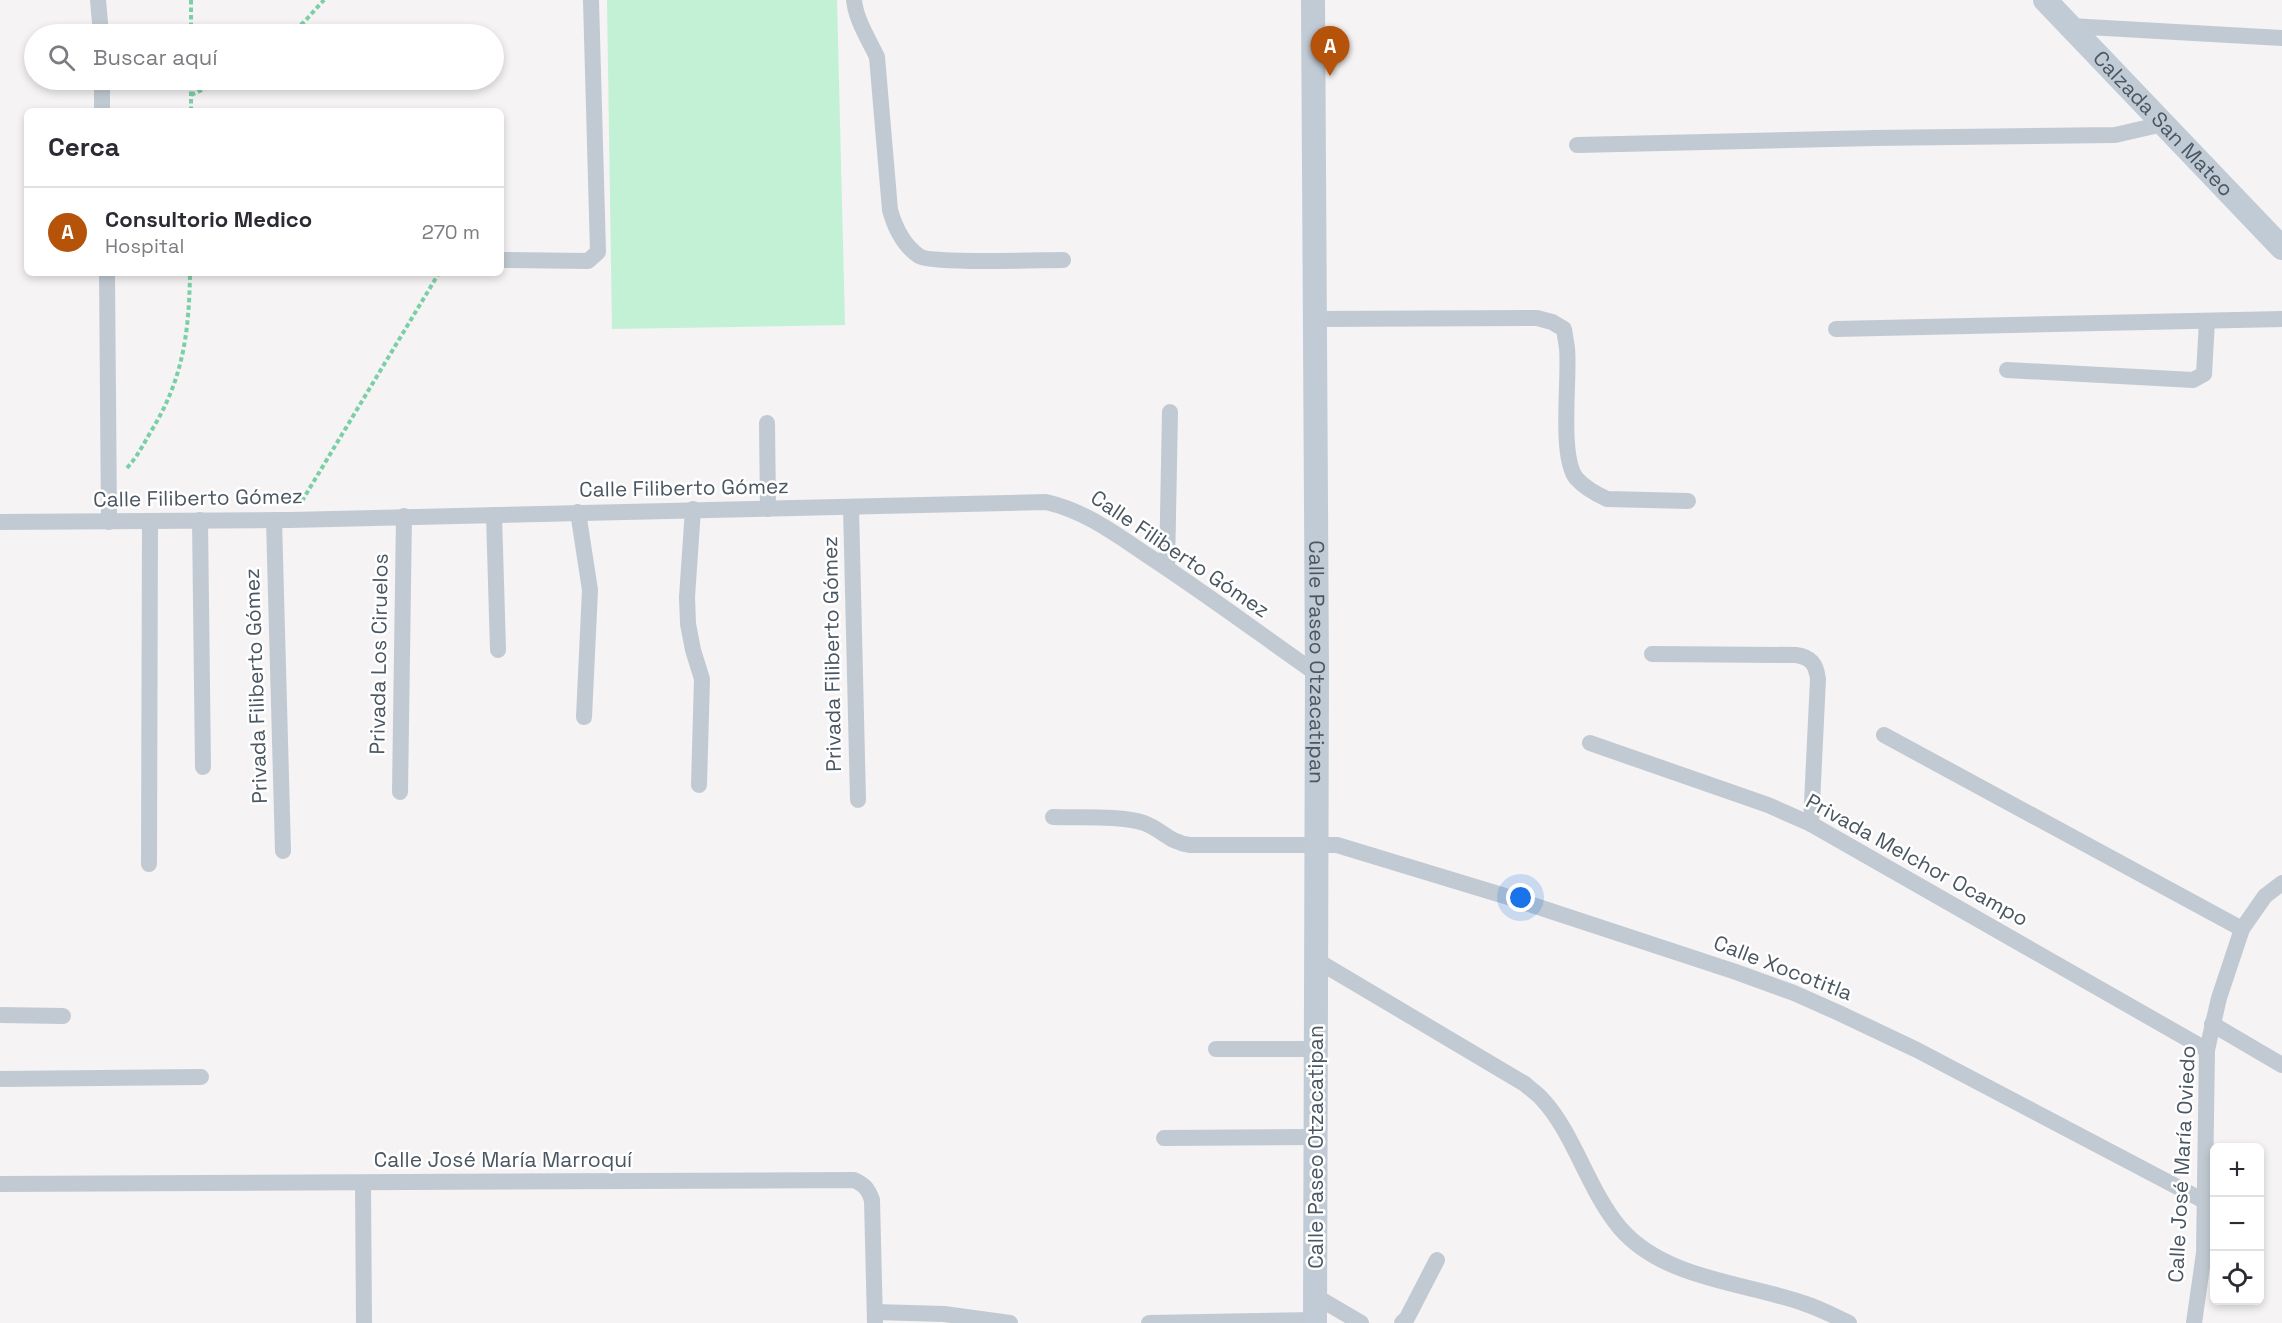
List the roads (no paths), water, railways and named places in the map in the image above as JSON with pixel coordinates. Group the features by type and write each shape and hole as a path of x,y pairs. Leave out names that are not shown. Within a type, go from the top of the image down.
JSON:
{"main road":[{"name":"Calle Paseo Otzacatipan","path":"1313,0 1317,674 1315,1322"},
{"name":"Calzada San Mateo","path":"2045,0 2282,248"}],"street":[{"path":"98,0 100,24"},
{"path":"504,260 588,261 596,256 599,247 591,0"},
{"path":"854,0 855,13 868,34 877,57 890,210 895,229 903,241 921,258 1062,260"},
{"path":"2070,26 2282,38"},
{"path":"102,90 102,108"},
{"path":"1577,145 2115,135 2163,124"},
{"path":"107,276 109,522"},
{"path":"1316,319 1538,318 1552,322 1564,329 1567,348 1569,450 1571,468 1576,478 1607,500 1689,501"},
{"path":"1836,329 2282,319"},
{"path":"2007,370 2193,380 2204,374 2207,321"},
{"path":"1167,568 1170,412"},
{"path":"766,423 768,509"},
{"name":"Calle Filiberto Gómez","path":"0,522 282,520 1046,502 1067,507 1087,516 1167,568 1317,674"},
{"name":"Privada Filiberto Gómez","path":"851,507 858,800"},
{"path":"693,509 687,597 688,624 702,679 699,785"},
{"path":"578,512 590,590 584,717"},
{"path":"494,515 498,650"},
{"name":"Privada Los Ciruelos","path":"400,792 404,516"},
{"path":"200,520 203,767"},
{"name":"Privada Filiberto Gómez","path":"282,520 283,851"},
{"path":"149,864 150,521"},
{"path":"1652,654 1796,655 1811,660 1816,667 1818,679 1811,824"},
{"path":"1884,735 2242,929"},
{"name":"Privada Melchor Ocampo","path":"1590,743 1768,805 1811,824 2207,1050"},
{"name":"Calle Xocotitla","path":"1053,817 1131,820 1156,829 1177,843 1190,845 1336,845 1505,896 1794,993 1917,1050 2206,1202"},
{"name":"Calle José María Oviedo","path":"2194,1323 2204,1252 2207,1050 2212,1024 2242,929 2265,896 2282,883"},
{"path":"1316,960 1525,1084 1542,1099 1556,1118 1600,1200 1620,1228 1647,1251 1676,1266 1707,1277 1804,1303 1849,1323"},
{"path":"0,1016 63,1016"},
{"path":"2212,1024 2282,1065"},
{"path":"1216,1049 1317,1049"},
{"path":"0,1079 201,1077"},
{"path":"1164,1138 1316,1137"},
{"name":"Calle José María Marroquí","path":"0,1184 854,1180 864,1184 872,1200 874,1318"},
{"path":"363,1184 364,1323"},
{"path":"1402,1323 1437,1260"},
{"path":"1315,1296 1361,1323"},
{"path":"874,1318 944,1314 1010,1323"},
{"path":"1149,1323 1315,1322"}],"place":[{"name":"Consultorio Medico","path":"1330,76"}]}
